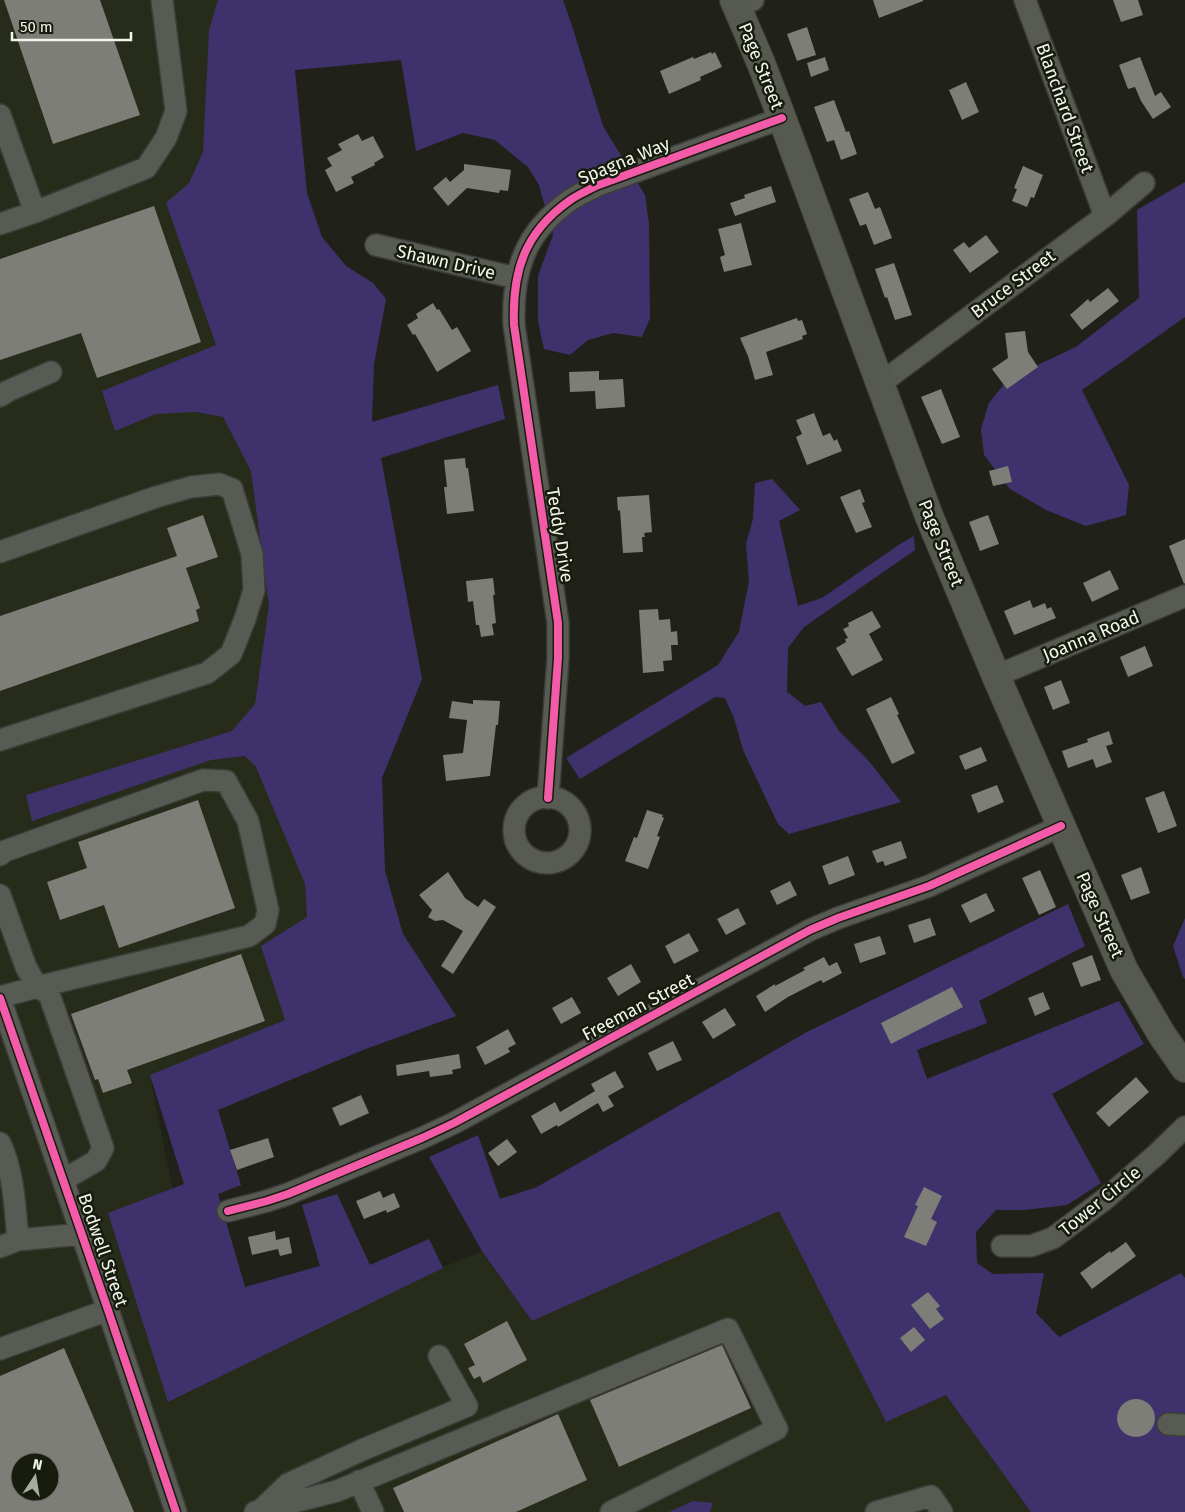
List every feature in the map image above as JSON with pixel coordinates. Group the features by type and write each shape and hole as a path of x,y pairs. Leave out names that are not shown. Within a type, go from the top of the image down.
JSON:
{"main road":[{"name":"Page Street","path":"741,2 761,64 929,516 996,676 1124,970 1162,1035 1185,1068"}],"street":[{"path":"0,224 146,168 166,138 176,111 162,0"},
{"name":"Blanchard Street","path":"1024,0 1105,216"},
{"path":"0,115 35,212"},
{"name":"Spagna Way","path":"516,278 524,253 534,235 548,218 570,199 596,186 782,118"},
{"name":"Bruce Street","path":"881,383 1105,216 1144,183"},
{"name":"Shawn Drive","path":"376,245 516,278"},
{"name":"Teddy Drive","path":"516,278 513,302 514,326 558,623 558,658 548,798"},
{"path":"0,396 51,372"},
{"path":"0,552 156,497 191,487 219,484 232,489 252,554 254,590 245,619 230,654 207,673 0,740"},
{"name":"Joanna Road","path":"996,676 1185,596"},
{"path":"0,855 5,851 203,780 226,781 248,821 268,910 265,924 249,936 37,987 0,998"},
{"name":"Freeman Street","path":"228,1211 288,1194 422,1138 483,1108 810,930 867,907 929,886 1061,826"},
{"path":"0,895 26,967 37,987 49,994 103,1148 96,1161 63,1180"},
{"name":"Bodwell Street","path":"0,998 5,1030 63,1180 176,1512"},
{"name":"Tower Circle","path":"1002,1246 1031,1246 1054,1238 1105,1199 1185,1127"},
{"path":"0,1143 6,1156 13,1192 9,1244 82,1234"},
{"path":"0,1349 108,1310"},
{"path":"257,1511 337,1490 728,1329 777,1429 610,1512"},
{"path":"257,1511 288,1484 362,1450 467,1406 439,1356"},
{"path":"359,1481 373,1512"},
{"path":"876,1512 931,1496 942,1512"}],"shaded area":[{"path":"0,0 250,0 342,1023 151,1082 175,1201 220,1362 482,1251 532,1321 779,1210 886,1421 946,1395 1031,1512 0,1512"},
{"path":"218,0 563,0 603,126 645,195 649,224 650,318 642,337 613,333 588,340 570,355 544,349 538,321 538,276 553,235 539,185 528,167 495,140 463,133 416,151 401,60 295,70 307,193 322,237 346,266 373,283 386,299 374,364 372,422 498,385 505,419 381,458 422,679 382,778 385,871 403,934 456,1016 363,1050 218,1110 241,1185 218,1194 245,1287 320,1266 302,1205 337,1194 370,1265 429,1239 443,1268 168,1402 108,1213 184,1184 150,1075 285,1020 261,946 307,917 305,884 256,767 245,756 211,760 32,821 26,795 232,731 255,704 269,605 251,471 223,417 196,412 156,414 115,431 102,391 216,345 166,203 189,183 203,152 209,30"},
{"path":"1185,182 1185,317 1082,390 1129,485 1126,515 1086,526 1046,510 1010,489 984,455 981,429 989,403 1008,379 1076,347 1139,298 1137,210"},
{"path":"772,479 800,510 779,521 798,606 822,598 914,536 915,550 804,627 788,648 787,692 805,706 821,702 839,731 868,760 901,802 789,834 778,824 743,750 734,718 725,698 715,697 580,779 566,758 718,665 739,632 749,581 746,544 753,519 755,483"},
{"path":"1068,904 1085,946 979,1001 987,1023 917,1050 927,1079 1119,1001 1144,1044 1052,1094 1101,1183 1067,1205 1025,1210 996,1210 976,1232 977,1263 993,1274 1044,1273 1036,1313 1059,1337 1181,1273 1185,1278 1185,1512 1031,1512 946,1395 886,1422 779,1211 532,1321 482,1251 429,1157 478,1135 500,1199 537,1187 807,1032"},
{"path":"1185,918 1185,979 1173,946"},
{"path":"693,1501 713,1503 710,1512 669,1512"}],"building":[{"path":"4,0 100,0 140,115 53,144"},
{"path":"873,0 923,0 923,1 879,18"},
{"path":"1113,0 1138,0 1143,15 1121,22"},
{"path":"807,27 816,55 797,61 787,34"},
{"path":"711,52 712,54 715,52 722,67 700,77 701,80 669,94 660,71 693,57 694,59"},
{"path":"825,57 829,70 811,77 807,63"},
{"path":"1140,57 1155,96 1161,92 1171,107 1153,119 1141,101 1135,87 1128,89 1119,65"},
{"path":"966,82 979,112 962,120 949,90"},
{"path":"834,100 846,132 849,131 857,154 841,160 834,140 827,142 814,107"},
{"path":"358,134 362,141 373,136 384,157 374,163 375,165 351,177 354,183 336,192 325,170 332,166 327,158 342,150 338,144"},
{"path":"464,164 511,170 508,191 500,190 499,193 467,188 448,206 433,188 446,177 450,182 464,170"},
{"path":"1023,166 1043,175 1034,198 1031,197 1027,207 1012,201 1017,189 1014,188"},
{"path":"771,186 776,202 735,216 730,203 745,198 744,195"},
{"path":"868,192 875,209 880,207 892,238 874,245 866,224 860,226 849,199"},
{"path":"154,206 201,342 97,378 81,333 0,360 0,259"},
{"path":"741,223 752,265 724,272 720,257 725,255 718,229"},
{"path":"986,235 999,252 970,273 953,250 964,242 969,248"},
{"path":"894,263 912,315 895,320 875,269"},
{"path":"1108,288 1119,301 1082,330 1070,315 1088,299 1090,302"},
{"path":"433,303 452,330 457,327 471,351 437,372 415,334 413,335 407,325 418,318 416,314"},
{"path":"797,318 798,321 802,320 807,334 802,336 803,339 766,352 773,375 755,380 740,338"},
{"path":"1025,331 1028,352 1038,367 1007,389 992,369 1008,358 1005,333"},
{"path":"599,371 599,380 623,379 625,407 596,409 595,391 570,392 569,372"},
{"path":"941,389 960,437 942,444 921,397"},
{"path":"814,413 823,436 830,433 834,441 837,439 842,451 807,465 796,437 802,434 796,420"},
{"path":"465,458 474,511 447,514 444,460"},
{"path":"1008,466 1012,482 993,486 989,471"},
{"path":"860,489 865,502 862,503 872,527 856,533 840,497"},
{"path":"649,495 652,532 644,533 645,537 642,537 643,552 623,553 620,510 618,511 617,497"},
{"path":"203,515 218,557 186,568 200,608 196,610 199,621 0,691 0,616 177,556 167,528"},
{"path":"988,515 999,544 980,551 969,522"},
{"path":"1185,539 1185,583 1184,584 1169,546"},
{"path":"1110,570 1119,589 1092,602 1083,583"},
{"path":"493,578 496,623 492,624 494,635 481,637 479,625 476,625 473,601 468,602 466,581"},
{"path":"1030,600 1033,608 1045,603 1047,609 1051,607 1056,618 1014,635 1004,611"},
{"path":"658,609 659,620 670,619 671,632 677,631 678,645 671,645 672,660 663,661 664,671 643,673 639,610"},
{"path":"872,611 881,627 869,634 883,660 852,676 836,648 846,642 845,639 848,638 843,629 849,626 848,623"},
{"path":"1145,646 1153,666 1128,677 1120,657"},
{"path":"1061,680 1070,703 1053,710 1044,687"},
{"path":"891,697 899,714 897,715 915,753 892,764 866,709"},
{"path":"473,700 500,701 490,776 446,781 443,755 463,753 467,720 449,718 452,701 473,704"},
{"path":"1109,731 1113,744 1106,746 1112,762 1096,768 1093,759 1068,768 1062,751 1088,742 1087,739"},
{"path":"981,747 987,761 965,770 959,756"},
{"path":"997,785 1004,802 978,813 971,795"},
{"path":"1164,791 1177,826 1158,833 1145,798"},
{"path":"198,800 235,908 119,948 104,905 60,920 47,882 87,868 78,842"},
{"path":"647,810 663,815 662,817 664,818 657,836 660,837 648,869 625,861 634,837 637,838"},
{"path":"901,841 907,858 885,866 883,861 877,863 872,851"},
{"path":"848,856 855,875 829,885 822,866"},
{"path":"1141,867 1150,893 1131,900 1121,875"},
{"path":"1040,870 1056,907 1039,915 1022,878"},
{"path":"448,872 465,898 478,907 484,899 496,907 453,974 441,966 463,931 443,920 435,921 428,917 432,910 419,895"},
{"path":"790,881 797,895 777,905 770,891"},
{"path":"986,893 995,911 970,923 961,905"},
{"path":"738,908 746,924 726,935 717,919"},
{"path":"930,918 936,935 914,943 908,925"},
{"path":"689,933 699,951 674,964 665,946"},
{"path":"880,936 886,954 860,963 854,944"},
{"path":"241,954 265,1021 127,1070 132,1083 103,1093 98,1079 95,1080 71,1014"},
{"path":"1092,955 1101,980 1081,987 1072,963"},
{"path":"824,957 829,966 837,962 842,973 823,983 821,980 788,997 765,1012 756,996 775,984 775,986 805,970 803,968"},
{"path":"631,964 641,982 618,996 607,978"},
{"path":"952,987 963,1007 891,1044 881,1023"},
{"path":"1043,992 1050,1009 1035,1016 1028,998"},
{"path":"572,997 581,1013 561,1024 552,1008"},
{"path":"725,1008 736,1025 713,1039 702,1022"},
{"path":"508,1029 516,1044 508,1048 510,1052 485,1065 476,1047"},
{"path":"673,1041 682,1060 657,1071 648,1053"},
{"path":"459,1054 461,1068 452,1070 453,1074 430,1077 429,1071 397,1076 396,1065"},
{"path":"615,1071 624,1087 608,1096 614,1106 603,1112 598,1103 558,1127 557,1125 541,1134 531,1116 555,1102 560,1112 595,1091 591,1084"},
{"path":"1136,1077 1149,1092 1109,1127 1096,1113"},
{"path":"361,1095 369,1113 340,1126 332,1108"},
{"path":"268,1138 274,1157 237,1170 230,1150"},
{"path":"507,1139 517,1152 498,1166 488,1153"},
{"path":"924,1187 942,1196 931,1219 937,1222 926,1246 904,1237 918,1206 915,1205"},
{"path":"380,1191 383,1198 394,1193 400,1207 387,1213 386,1210 364,1219 356,1201"},
{"path":"275,1231 276,1240 289,1237 292,1253 280,1256 278,1249 252,1255 248,1237"},
{"path":"1126,1242 1136,1256 1092,1289 1080,1273"},
{"path":"928,1292 940,1306 936,1309 944,1319 930,1329 911,1305"},
{"path":"507,1321 527,1360 483,1383 480,1376 474,1379 468,1368 475,1365 464,1344"},
{"path":"914,1327 925,1340 911,1352 900,1338"},
{"path":"722,1345 751,1408 619,1467 590,1400"},
{"path":"64,1348 134,1512 0,1512 0,1376"},
{"path":"1136,1399 1149,1405 1155,1418 1149,1431 1136,1437 1123,1431 1117,1418 1123,1405"},
{"path":"558,1414 587,1480 516,1512 404,1512 393,1488"}],"cycle path":[{"path":"548,798 558,658 558,623 514,325 515,288 524,255 531,240 541,226 554,213 579,195 596,186 782,118"},
{"path":"228,1211 288,1194 422,1138 454,1123 810,930 838,918 929,886 1061,826"},
{"path":"0,998 176,1512"}]}
